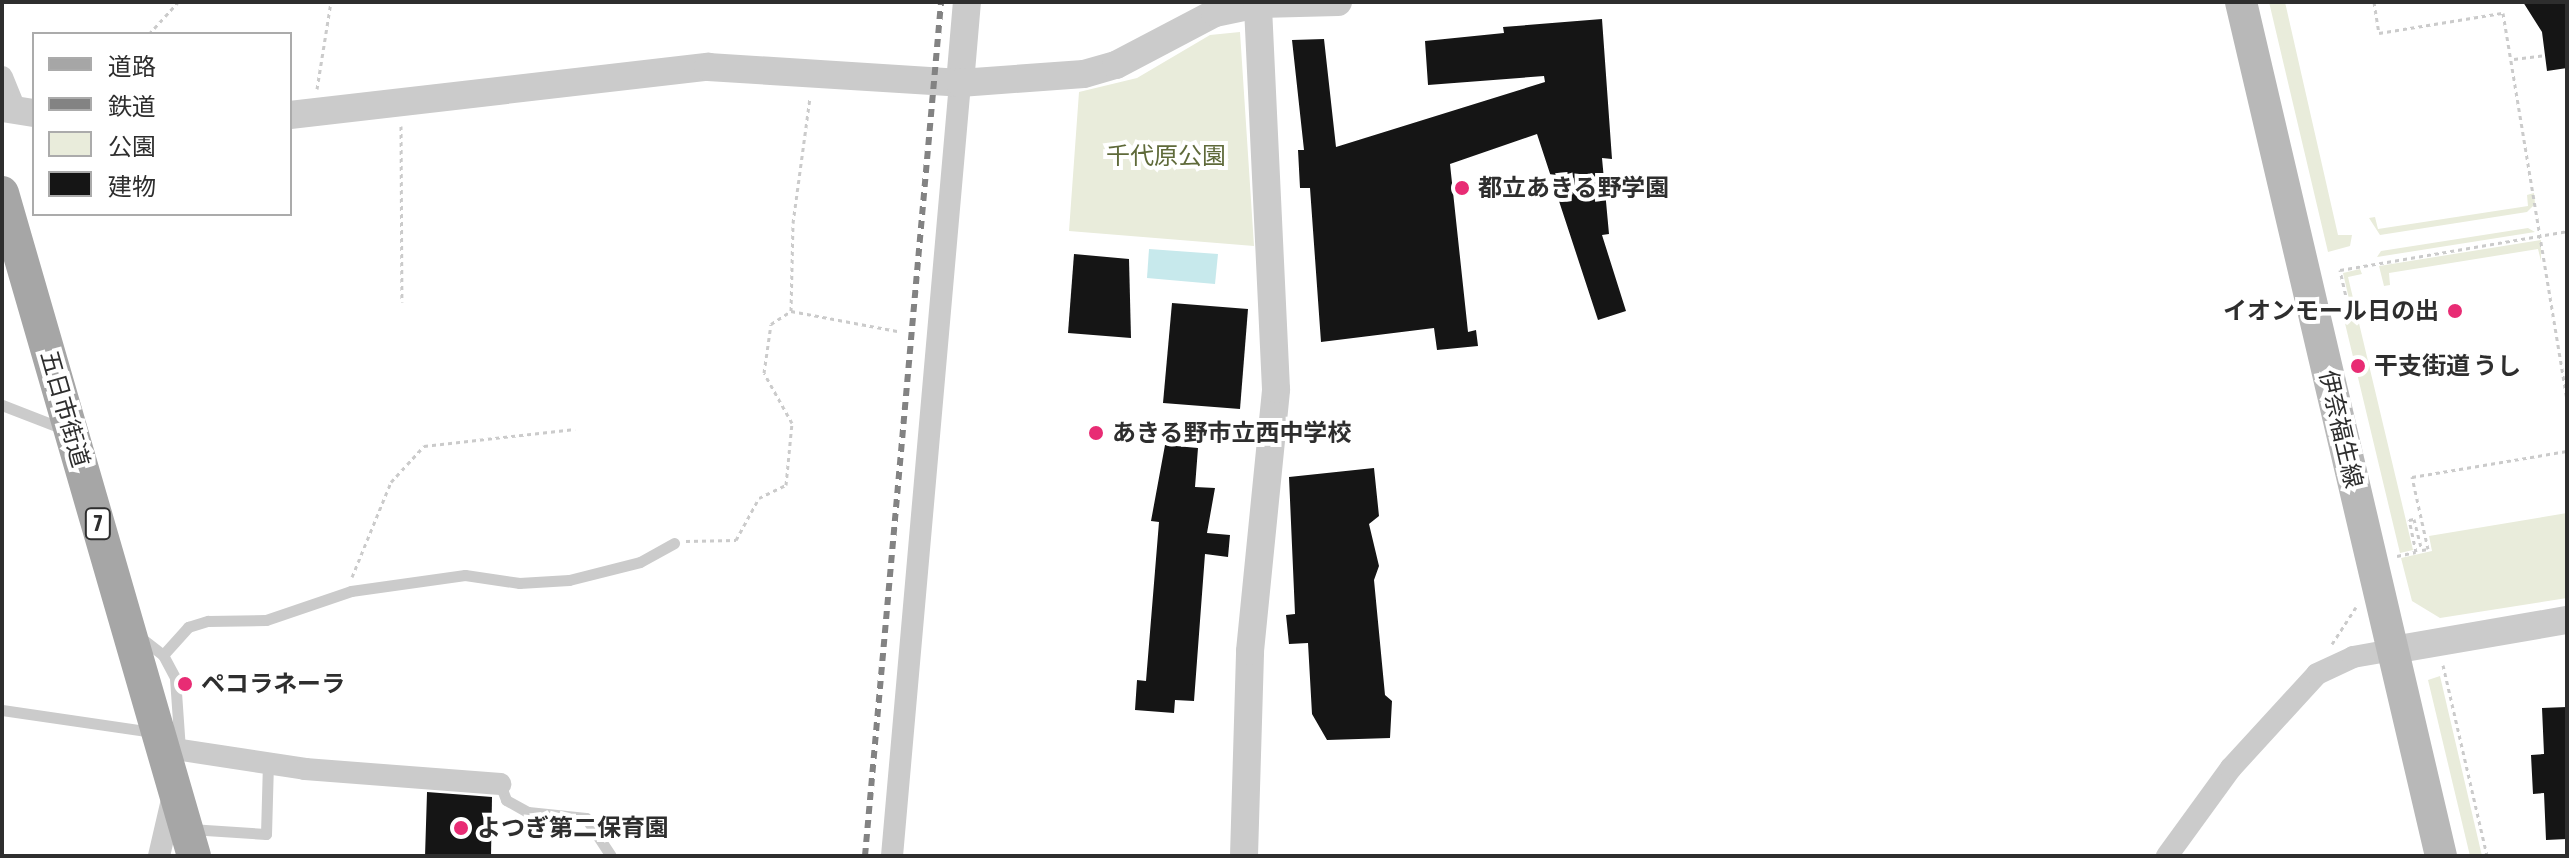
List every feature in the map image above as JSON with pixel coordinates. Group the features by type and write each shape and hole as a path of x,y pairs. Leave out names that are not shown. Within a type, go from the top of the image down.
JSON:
{"main road":[{"name":"伊奈福生線","path":"2241,2 2441,856"},
{"name":"五日市街道","path":"2,193 8,241 72,432 127,627 167,743 174,790 190,842"}],"street":[{"path":"892,856 967,2"},
{"path":"302,114 708,67 815,71 960,83 1100,70 1199,19 1258,4 1338,2"},
{"path":"1244,856 1250,651 1276,389 1258,4"},
{"path":"2,77 17,110"},
{"path":"2167,856 2231,768 2317,674 2353,657 2567,620"},
{"path":"167,743 268,764 500,784"},
{"path":"159,856 174,790"}],"lane":[{"path":"2,405 72,432"},
{"path":"163,655 197,624 266,620 346,593 465,575 519,583 569,580 640,562 674,543"},
{"path":"2,710 167,743 177,690 163,655 127,627"},
{"path":"190,842 266,834 268,764"},
{"path":"500,784 506,800 528,812 586,818 611,856"}],"path":[{"path":"151,32 178,2"},
{"path":"302,114 331,2"},
{"path":"2374,2 2379,33 2503,13 2514,59 2567,401"},
{"path":"2514,59 2545,55"},
{"path":"791,311 793,223 815,71"},
{"path":"401,102 402,302"},
{"path":"2339,312 2349,310 2340,270 2567,231"},
{"path":"674,543 736,540 759,498 786,485 792,423 764,373 771,324 791,311 897,331"},
{"path":"346,593 391,482 424,446 575,429"},
{"path":"2397,556 2416,552 2409,520 2414,519 2422,550 2428,549 2412,477 2567,451"},
{"path":"2443,661 2487,856"}],"green space":[{"path":"2269,2 2285,2 2338,235 2352,235 2350,246 2328,252"},
{"name":"千代原公園","path":"1240,32 1254,246 1069,231 1079,92 1137,78 1210,35"},
{"path":"2534,193 2535,204 2527,212 2380,235 2369,218 2375,217 2378,229 2528,206 2527,195"},
{"path":"2528,228 2535,232 2377,257 2381,251"},
{"path":"2541,240 2541,261 2538,249 2389,273 2390,285 2384,286 2379,266"},
{"path":"2360,269 2362,274 2348,277 2413,550 2400,553 2343,315 2352,312 2343,273"},
{"path":"2567,513 2567,598 2440,618 2412,601 2401,558 2432,551 2429,536"},
{"path":"2440,676 2482,856 2470,856 2428,680"}],"water":[{"path":"1149,249 1218,254 1215,284 1147,278"}],"building":[{"path":"2523,2 2567,2 2567,68 2547,71 2542,32"},
{"path":"1602,19 1612,159 1602,158 1609,234 1602,235 1626,311 1598,320 1537,134 1450,164 1468,332 1476,330 1478,346 1437,350 1434,328 1321,342 1310,188 1300,188 1298,150 1304,150 1292,40 1324,39 1336,147 1545,82 1544,76 1428,85 1425,41 1504,33 1503,27"},
{"path":"1074,254 1129,259 1131,338 1068,333"},
{"path":"1172,303 1248,309 1240,409 1163,403"},
{"path":"1165,445 1198,448 1195,487 1215,488 1207,533 1230,535 1228,557 1205,554 1194,701 1175,700 1174,713 1135,710 1137,680 1146,681 1159,522 1151,521"},
{"path":"1374,468 1379,516 1369,524 1379,566 1374,580 1385,695 1392,701 1390,738 1327,740 1312,714 1308,643 1289,644 1286,615 1295,614 1289,477"},
{"path":"2567,707 2567,839 2546,840 2544,793 2533,794 2531,755 2544,754 2542,708"},
{"name":"よつぎ第二保育園","path":"427,792 492,797 491,856 425,856"}],"railway":[{"path":"865,856 941,2"}],"place":[{"name":"都立あきる野学園","path":"1462,188"},
{"name":"イオンモール日の出","path":"2455,311"},
{"name":"干支街道 うし","path":"2358,366"},
{"name":"あきる野市立西中学校","path":"1096,433"},
{"name":"ペコラネーラ","path":"185,684"},
{"name":"よつぎ第二保育園","path":"461,828"}]}
